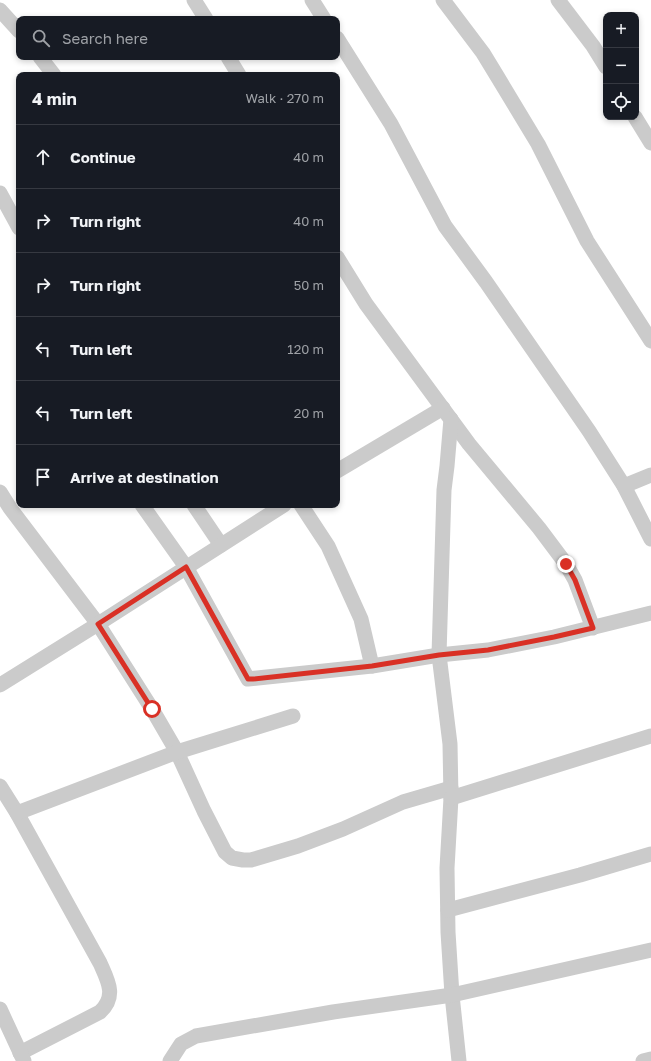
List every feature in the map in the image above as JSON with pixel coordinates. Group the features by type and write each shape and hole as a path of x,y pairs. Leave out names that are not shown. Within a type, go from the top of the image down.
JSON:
{"street":[{"path":"194,0 204,16"},
{"path":"312,0 322,16"},
{"path":"443,0 483,53 538,144 587,241 651,341"},
{"path":"558,0 593,46 603,62"},
{"path":"0,10 16,28"},
{"path":"340,43 390,124 445,226 486,282 589,431 624,486 651,539"},
{"path":"42,60 52,72"},
{"path":"230,60 237,72"},
{"path":"637,120 651,143"},
{"path":"0,193 16,222"},
{"path":"340,262 366,304 447,413 566,564 575,580 593,628"},
{"path":"340,469 447,413"},
{"path":"447,413 447,466 444,490 439,655 450,744 451,793 447,868 448,932 452,995 459,1061"},
{"path":"624,486 651,475"},
{"path":"0,492 10,508 98,624 152,709 177,752 225,852 232,858 243,860 260,858 298,846 343,829 403,802 451,793 651,736"},
{"path":"144,508 186,567 248,679 372,666 439,655 488,650 554,637 651,613"},
{"path":"196,508 221,545"},
{"path":"0,685 279,508"},
{"path":"303,508 328,546 361,619 372,666"},
{"path":"17,813 177,752 293,716"},
{"path":"0,786 17,813 100,963 110,990 106,1007 100,1012 22,1057 0,1009"},
{"path":"448,910 580,875 651,854"},
{"path":"170,1061 181,1044 196,1036 334,1012 452,995 651,950"},
{"path":"643,1061 651,1059"}],"route":[{"path":"152,709 98,624 186,567 248,679 253,679 372,666 439,655 488,650 593,628 575,580 566,564"}]}
